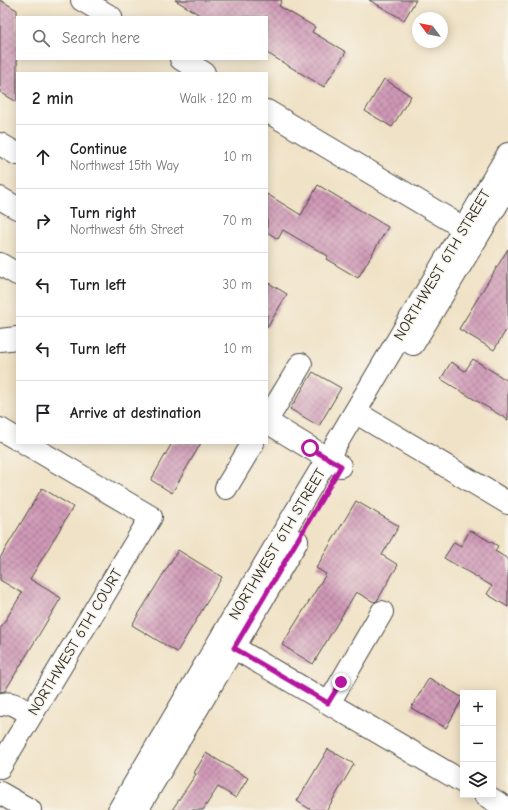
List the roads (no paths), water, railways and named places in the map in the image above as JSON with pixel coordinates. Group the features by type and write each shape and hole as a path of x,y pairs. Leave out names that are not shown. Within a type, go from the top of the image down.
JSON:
{"street":[{"path":"82,0 109,16"},
{"path":"183,60 202,72"},
{"path":"268,112 471,233"},
{"path":"0,144 16,153"},
{"name":"NORTHWEST 6TH STREET","path":"137,810 227,644 471,233 503,187 508,154"},
{"path":"0,198 16,207"},
{"path":"0,264 16,273"},
{"path":"0,340 16,338"},
{"path":"268,419 301,364"},
{"path":"361,416 508,503"},
{"path":"268,422 334,462"},
{"path":"0,429 16,438"},
{"name":"NORTHWEST 6TH COURT","path":"0,767 151,517 27,444"},
{"path":"226,488 252,444"},
{"path":"328,703 382,612"},
{"path":"227,644 460,780"},
{"name":"NORTHWEST 6TH STREET","path":"119,810 227,644"},
{"path":"0,705 4,703 12,703 31,714"},
{"path":"0,793 30,810"},
{"path":"490,798 508,809"}]}
